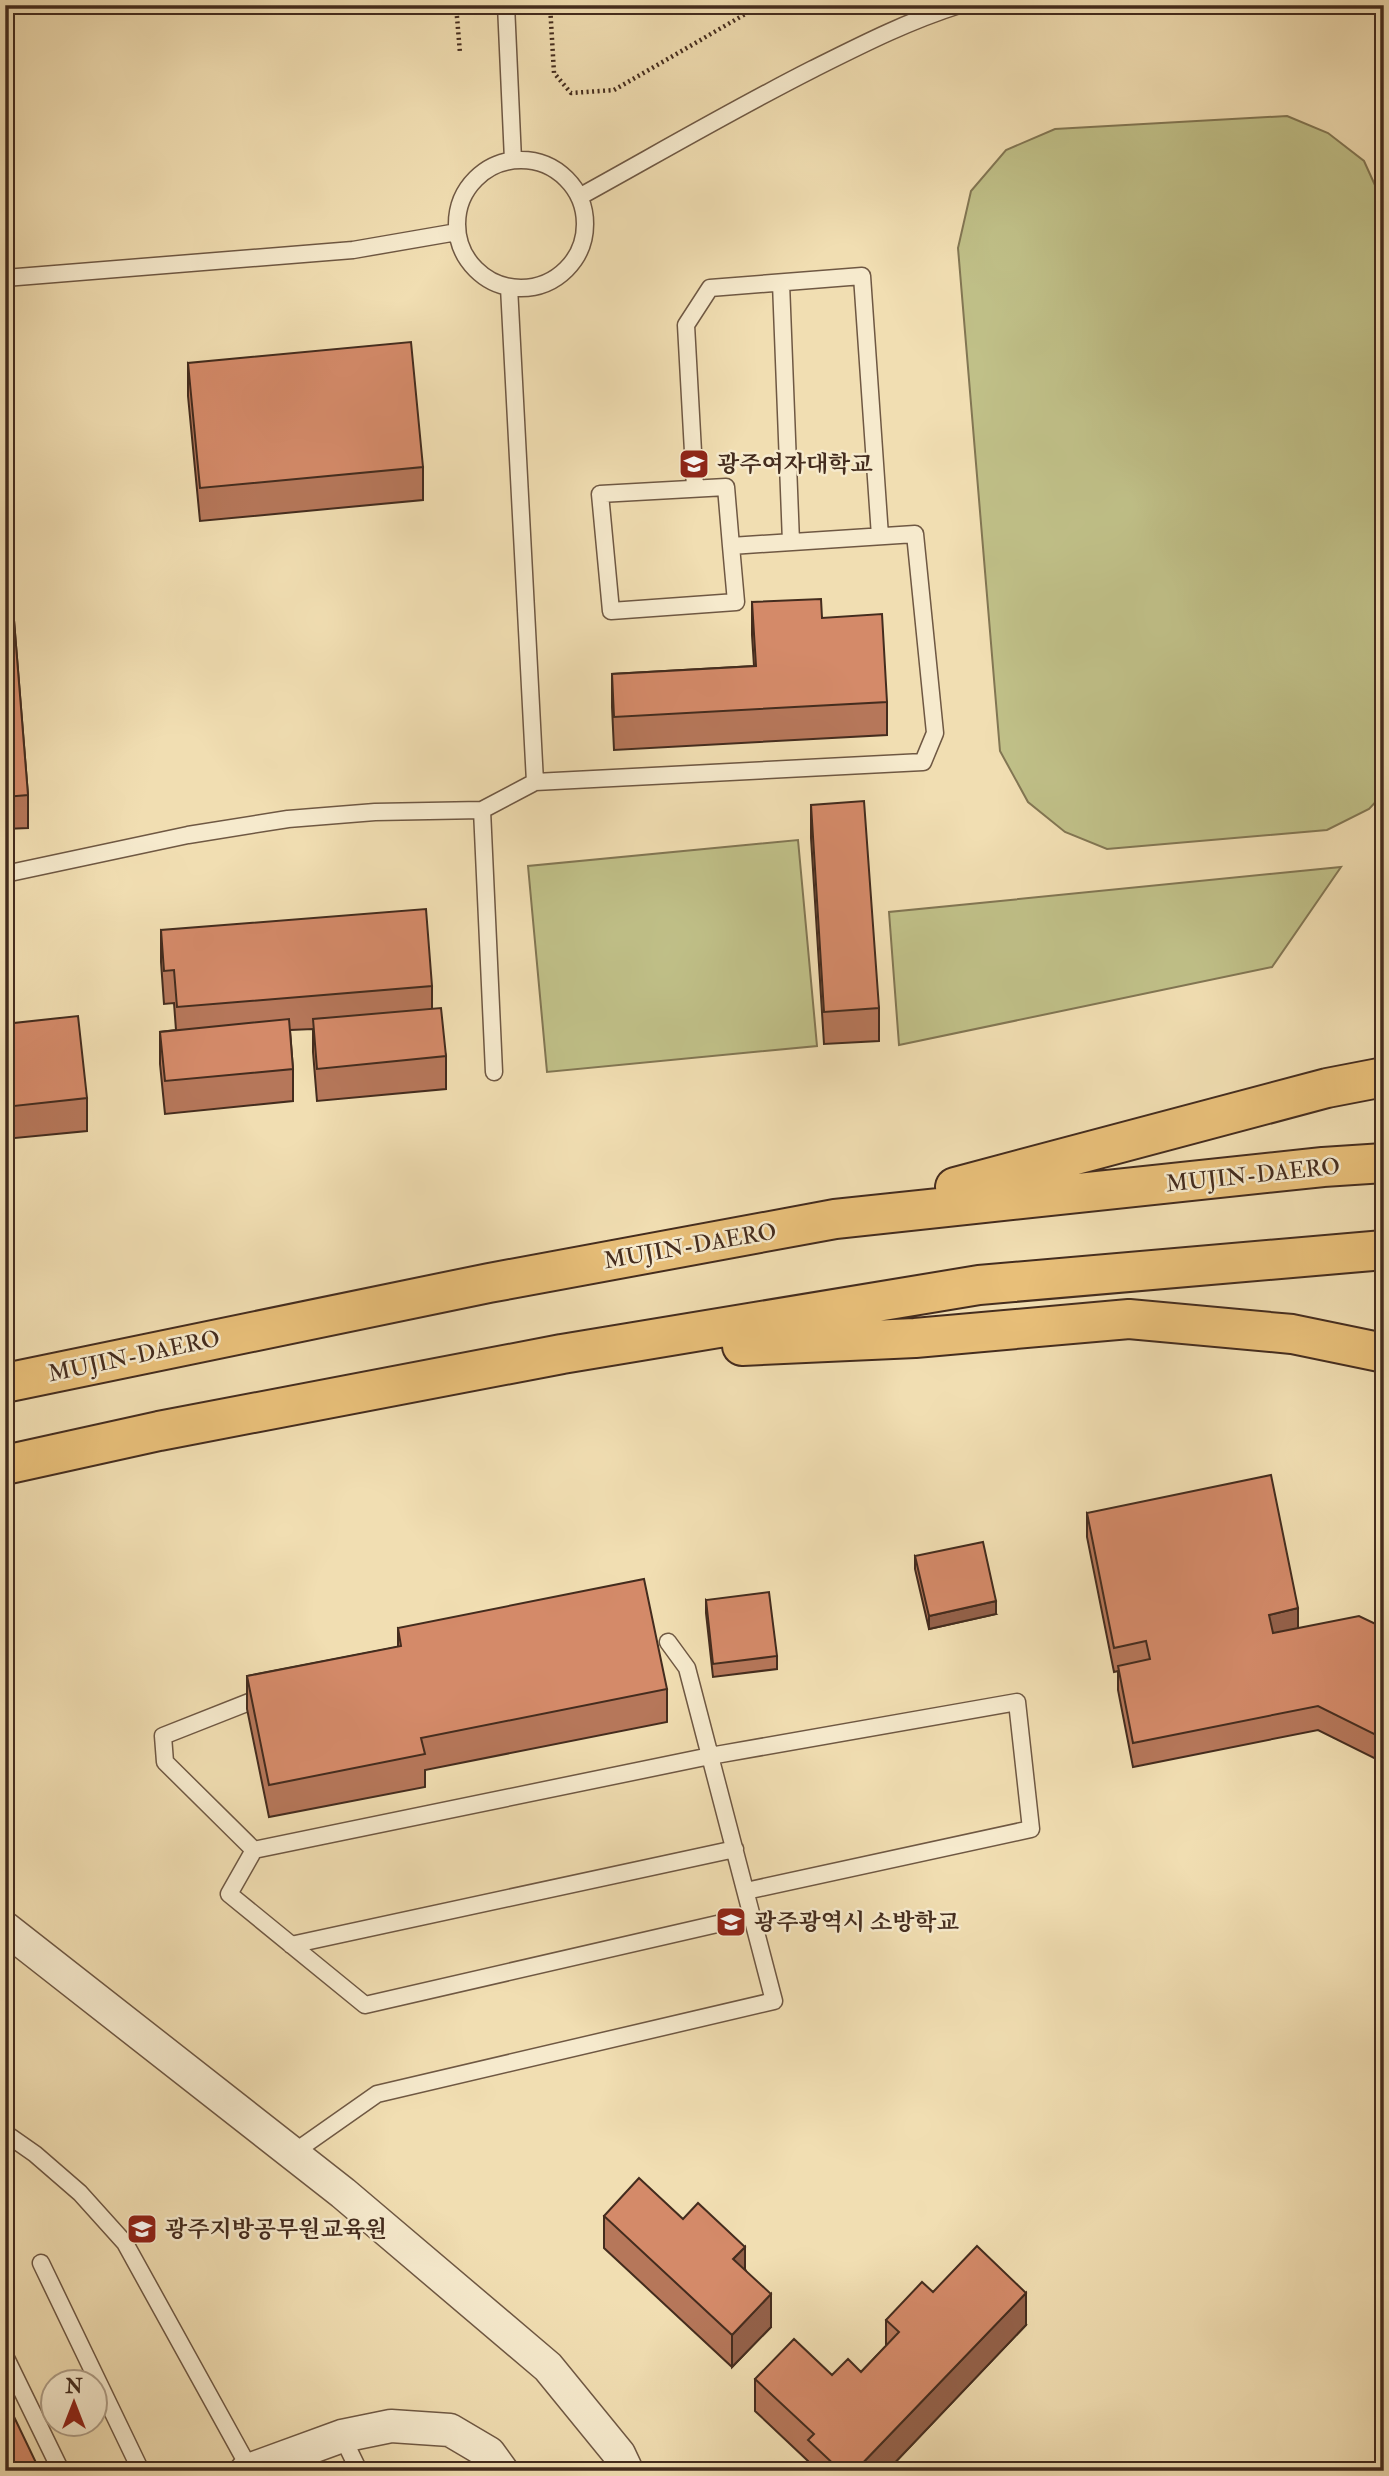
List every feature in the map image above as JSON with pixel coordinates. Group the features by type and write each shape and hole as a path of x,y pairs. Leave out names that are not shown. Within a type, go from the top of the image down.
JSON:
{"highway":[{"path":"835,1219 1327,1088 1384,1077"},
{"name":"MUJIN-DAERO","path":"5,1383 489,1283 835,1219 1324,1167 1384,1163"},
{"path":"5,1465 159,1432 562,1354 979,1285 1384,1250"},
{"path":"562,1354 915,1338 1129,1320 1292,1334 1384,1353"}],"street":[{"path":"5,1928 343,2193 548,2367 619,2454 627,2471"},
{"path":"249,2470 342,2436 391,2426 450,2430 489,2454 502,2471"}],"lane":[{"path":"506,5 513,160"},
{"path":"579,197 775,88 854,48 925,15 959,5"},
{"path":"513,160 533,160 552,167 568,180 579,197 585,215 584,235 578,255 565,270 548,282 529,288 509,287 489,280 474,268 462,251 457,232 457,212 464,193 477,177 493,166 513,160"},
{"path":"5,278 354,250 457,232"},
{"path":"695,488 686,325 710,288 862,276 880,536"},
{"path":"781,283 791,542"},
{"path":"509,287 535,782"},
{"path":"726,486 731,546 736,602 611,611 600,494 726,486"},
{"path":"5,874 188,835 288,818 375,812 482,810 535,782 923,762 935,733 915,534 731,546"},
{"path":"482,810 494,1072"},
{"path":"293,2153 377,2094 774,2001 687,1668 668,1643"},
{"path":"254,1850 165,1762 163,1736 280,1690"},
{"path":"746,1891 1031,1829 1017,1702 710,1756 254,1850 229,1894 365,2005 752,1916"},
{"path":"291,1945 734,1849"},
{"path":"5,2133 35,2154 80,2193 125,2243 249,2470"},
{"path":"41,2263 141,2471"},
{"path":"5,2356 61,2471"},
{"path":"342,2436 359,2471"}],"path":[{"path":"456,5 460,53"},
{"path":"550,5 554,73 571,93 614,90 761,5"}],"green space":[{"path":"1287,116 1328,133 1364,161 1384,205 1384,793 1369,809 1327,830 1107,849 1065,832 1028,802 1000,751 958,248 971,191 1006,150 1055,129"},
{"path":"798,840 817,1046 547,1072 528,866"},
{"path":"1341,867 1272,967 899,1045 889,912"}],"building":[{"path":"411,342 423,467 200,488 188,363"},
{"path":"5,508 28,795 5,797"},
{"path":"821,599 822,618 882,614 887,702 614,717 612,674 756,666 752,602"},
{"path":"864,801 879,1008 824,1012 811,805"},
{"path":"426,909 432,986 177,1007 174,970 164,971 161,930"},
{"path":"441,1008 446,1056 317,1069 313,1019"},
{"path":"78,1016 87,1098 5,1107 5,1024"},
{"path":"289,1019 293,1069 165,1081 160,1032"},
{"path":"1271,1475 1298,1608 1269,1615 1273,1633 1359,1616 1384,1628 1384,1739 1318,1706 1133,1743 1118,1666 1150,1659 1146,1641 1114,1648 1087,1513"},
{"path":"983,1542 996,1601 929,1616 915,1556"},
{"path":"644,1579 667,1689 421,1738 425,1754 269,1785 247,1676 401,1646 398,1628"},
{"path":"769,1592 777,1656 713,1664 706,1600"},
{"path":"639,2178 683,2219 698,2203 745,2247 733,2259 771,2294 732,2335 604,2216"},
{"path":"977,2246 1026,2293 855,2471 841,2471 808,2440 814,2434 755,2379 794,2339 832,2375 848,2359 861,2372 899,2332 886,2320 922,2282 933,2292"},
{"path":"5,2398 40,2471 5,2471"}],"place":[{"name":"광주여자대학교","path":"694,464"},
{"name":"광주광역시 소방학교","path":"731,1922"},
{"name":"광주지방공무원교육원","path":"142,2229"}]}
